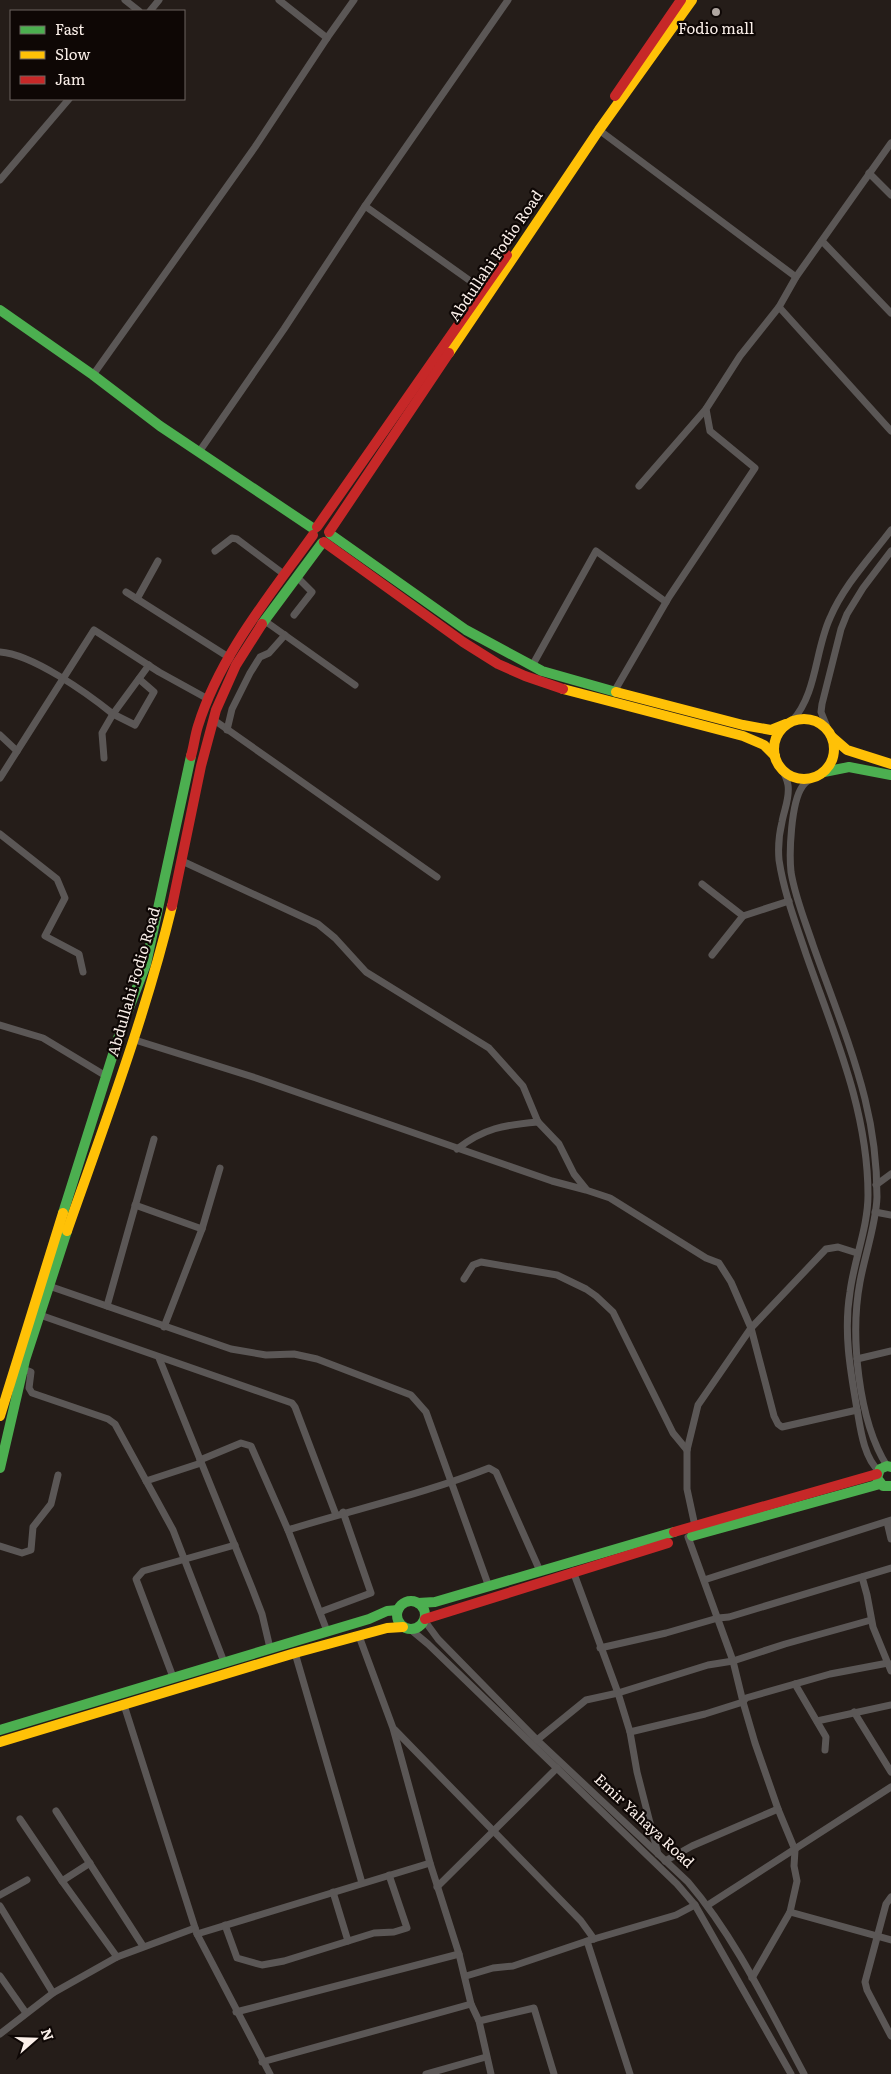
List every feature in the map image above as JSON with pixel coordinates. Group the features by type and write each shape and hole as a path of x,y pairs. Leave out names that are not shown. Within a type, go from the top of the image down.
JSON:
{"main road":[{"name":"Abdullahi Fodio Road","path":"0,1416 121,1029 146,964 198,726 208,699 230,658 315,530 483,290 680,0"},
{"name":"Abdullahi Fodio Road","path":"0,1468 2,1450 23,1368 49,1286 135,1040 182,861 205,748 231,677 247,646 326,538 599,130 692,0"},
{"path":"0,310 93,375 160,426 315,530"},
{"path":"315,530 324,526 326,538 462,642 498,664 525,676 570,691 743,736 764,745 775,756 781,768 796,777 816,776 834,767 846,765 891,776"},
{"path":"315,530 315,540 326,538 466,630 532,666 570,680 756,728 771,730 802,719 812,720 821,724 847,750 891,764"},
{"path":"775,756 776,739 789,723"},
{"path":"816,776 830,762 833,754 830,735"},
{"path":"885,1471 886,1486 891,1486"},
{"path":"407,1628 398,1619 398,1610 404,1602 435,1602 885,1471"},
{"path":"424,1619 573,1571 688,1537 885,1471"},
{"path":"0,1742 295,1653 387,1628 419,1627 424,1619 424,1610 418,1603"},
{"path":"0,1730 387,1611 398,1610"}],"street":[{"path":"125,0 138,10"},
{"path":"151,10 160,0"},
{"path":"279,0 327,38"},
{"path":"93,375 250,154 354,0"},
{"path":"200,452 284,330 365,206 508,0"},
{"path":"0,180 68,100"},
{"path":"599,130 796,277"},
{"path":"639,486 706,409 740,356 779,307 796,277 891,143"},
{"path":"869,174 891,196"},
{"path":"365,206 483,290"},
{"path":"822,241 891,313"},
{"path":"779,307 891,431"},
{"path":"614,692 666,602 755,468 710,430 706,409"},
{"path":"789,723 800,712 829,619 848,586 891,530"},
{"path":"216,551 232,538 238,539 285,575"},
{"path":"532,666 596,551 666,602"},
{"path":"830,735 821,712 841,629 854,602 891,551"},
{"path":"137,599 158,560"},
{"path":"294,615 312,592 297,577"},
{"path":"126,592 230,658"},
{"path":"265,621 355,685"},
{"path":"0,778 94,630 208,699"},
{"path":"227,730 232,709 250,673 260,657 269,652 284,635"},
{"path":"0,652 13,653 63,679 113,714 135,725 154,692 139,679"},
{"path":"104,758 102,734 113,714 149,665"},
{"path":"214,720 437,877"},
{"path":"0,735 17,751"},
{"path":"781,768 786,779 788,794 782,823 779,858 789,902 848,1072 860,1117 866,1159 868,1196 849,1293 847,1319 849,1363 857,1410 870,1460 885,1471"},
{"path":"816,776 802,787 798,797 790,838 792,873 798,899 864,1096 872,1137 876,1185 875,1212 856,1306 857,1359 870,1427 885,1471"},
{"path":"0,834 58,879 64,898 45,936 80,954 82,972"},
{"path":"182,861 318,924 335,938 366,972 490,1048 523,1086 538,1122 559,1144 574,1174 586,1190"},
{"path":"702,884 743,916"},
{"path":"712,955 743,916 789,902"},
{"path":"0,1025 43,1038 106,1076"},
{"path":"135,1040 256,1078 552,1182 610,1198 706,1258 719,1263 731,1282 751,1328 774,1416 778,1424 782,1427 857,1410"},
{"path":"457,1149 473,1137 504,1125 538,1122"},
{"path":"107,1306 154,1139"},
{"path":"164,1327 202,1229 220,1168"},
{"path":"876,1185 891,1174"},
{"path":"135,1205 202,1229"},
{"path":"875,1212 891,1215"},
{"path":"695,1526 687,1489 687,1450 698,1405 751,1328 826,1249 838,1247 857,1253"},
{"path":"464,1278 473,1265 480,1262 557,1275 596,1296 613,1312 673,1433 687,1450"},
{"path":"49,1286 164,1327 245,1352 306,1355 411,1395 426,1412 489,1587"},
{"path":"40,1315 159,1358 281,1398 296,1407 371,1594 320,1612"},
{"path":"857,1359 891,1351"},
{"path":"159,1358 262,1614 270,1648"},
{"path":"23,1368 31,1372 29,1388 32,1392 112,1421 173,1530 224,1662"},
{"path":"146,1481 201,1461 241,1443 251,1446 288,1530 327,1631"},
{"path":"288,1530 340,1513 452,1483 489,1468 496,1472 540,1571"},
{"path":"0,1546 22,1553 31,1550 33,1528 51,1504 58,1475"},
{"path":"704,1580 889,1521 891,1539"},
{"path":"688,1537 733,1661 743,1702 778,1809 795,1850 794,1866 797,1881 790,1912 752,1978"},
{"path":"173,1677 136,1580 142,1571 185,1561 235,1545"},
{"path":"600,1648 666,1633 718,1618 742,1614 891,1568"},
{"path":"573,1571 618,1693 630,1732 658,1854"},
{"path":"862,1577 871,1620 891,1671"},
{"name":"Emir Yahaya Road","path":"424,1619 438,1639 537,1740 688,1882 708,1905 752,1978 804,2074"},
{"path":"537,1740 586,1700 618,1693 708,1665 733,1661 871,1620"},
{"name":"Emir Yahaya Road","path":"407,1628 428,1644 677,1884 695,1905 791,2074"},
{"path":"359,1636 393,1728 437,1887 466,1976 472,2004 479,2021 491,2074"},
{"path":"295,1653 362,1884"},
{"path":"630,1732 705,1714 743,1702 746,1698 830,1674 888,1663"},
{"path":"795,1684 826,1737 825,1750"},
{"path":"124,1705 196,1931 236,2012 270,2074"},
{"path":"817,1721 891,1705"},
{"path":"854,1712 891,1772"},
{"path":"393,1728 581,1921 591,1940 630,2074"},
{"path":"437,1887 557,1768"},
{"path":"708,1905 891,1787"},
{"path":"764,1872 891,1791"},
{"path":"666,1861 692,1846 778,1809"},
{"path":"56,1811 143,1946"},
{"path":"20,1819 62,1881 117,1956"},
{"path":"62,1881 90,1863"},
{"path":"0,2034 53,1993 117,1956 143,1946 225,1925 430,1863"},
{"path":"225,1925 237,1958 262,1964 284,1961 374,1933 394,1932 407,1928 389,1875"},
{"path":"0,1896 27,1880"},
{"path":"333,1892 348,1941"},
{"path":"891,1897 886,1904 876,1935 865,1982 867,1990 891,2036"},
{"path":"466,1976 493,1968 514,1966 591,1940 676,1915 695,1905"},
{"path":"0,1906 53,1993"},
{"path":"790,1912 891,1940"},
{"path":"236,2012 459,1954"},
{"path":"0,1976 26,2013"},
{"path":"262,2062 472,2004"},
{"path":"479,2021 534,2008 554,2074"},
{"path":"426,2074 486,2057"}],"traffic: fast":[{"path":"0,310 93,375 160,426 314,529"},
{"path":"330,534 466,630 542,671 616,692"},
{"path":"262,624 322,543"},
{"path":"63,1213 121,1029 146,964 191,756"},
{"path":"824,772 849,767 891,775"},
{"path":"0,1468 25,1360 67,1231"},
{"path":"891,1467 887,1466 880,1469 877,1478 883,1486 891,1486"},
{"path":"692,1536 880,1484"},
{"path":"418,1603 435,1602 674,1532"},
{"path":"411,1601 421,1605 425,1615 421,1625 411,1629 401,1625 397,1615 401,1605 411,1601"},
{"path":"0,1730 369,1619 387,1611 398,1610"}],"traffic: slow":[{"path":"449,353 599,130 692,0"},
{"path":"563,689 743,736 764,745 775,756"},
{"path":"616,692 743,725 771,730 786,724"},
{"path":"804,719 820,724 825,728 829,733 834,749 829,765 825,770 820,774 804,779 788,774 783,770 779,765 774,749 779,733 783,728 788,724 804,719"},
{"path":"832,737 847,750 891,764"},
{"path":"67,1231 137,1029 172,906"},
{"path":"0,1416 63,1213"},
{"path":"0,1742 295,1653 387,1628 403,1627"}],"traffic: jam":[{"path":"615,96 681,0"},
{"path":"317,527 507,255"},
{"path":"329,532 449,353"},
{"path":"191,756 198,726 219,674 248,626 313,535"},
{"path":"324,542 463,642 498,664 525,676 563,689"},
{"path":"172,906 201,766 216,710 236,665 262,624"},
{"path":"674,1532 877,1474"},
{"path":"425,1619 668,1543"}],"place":[{"name":"Fodio mall","path":"716,12"}]}
